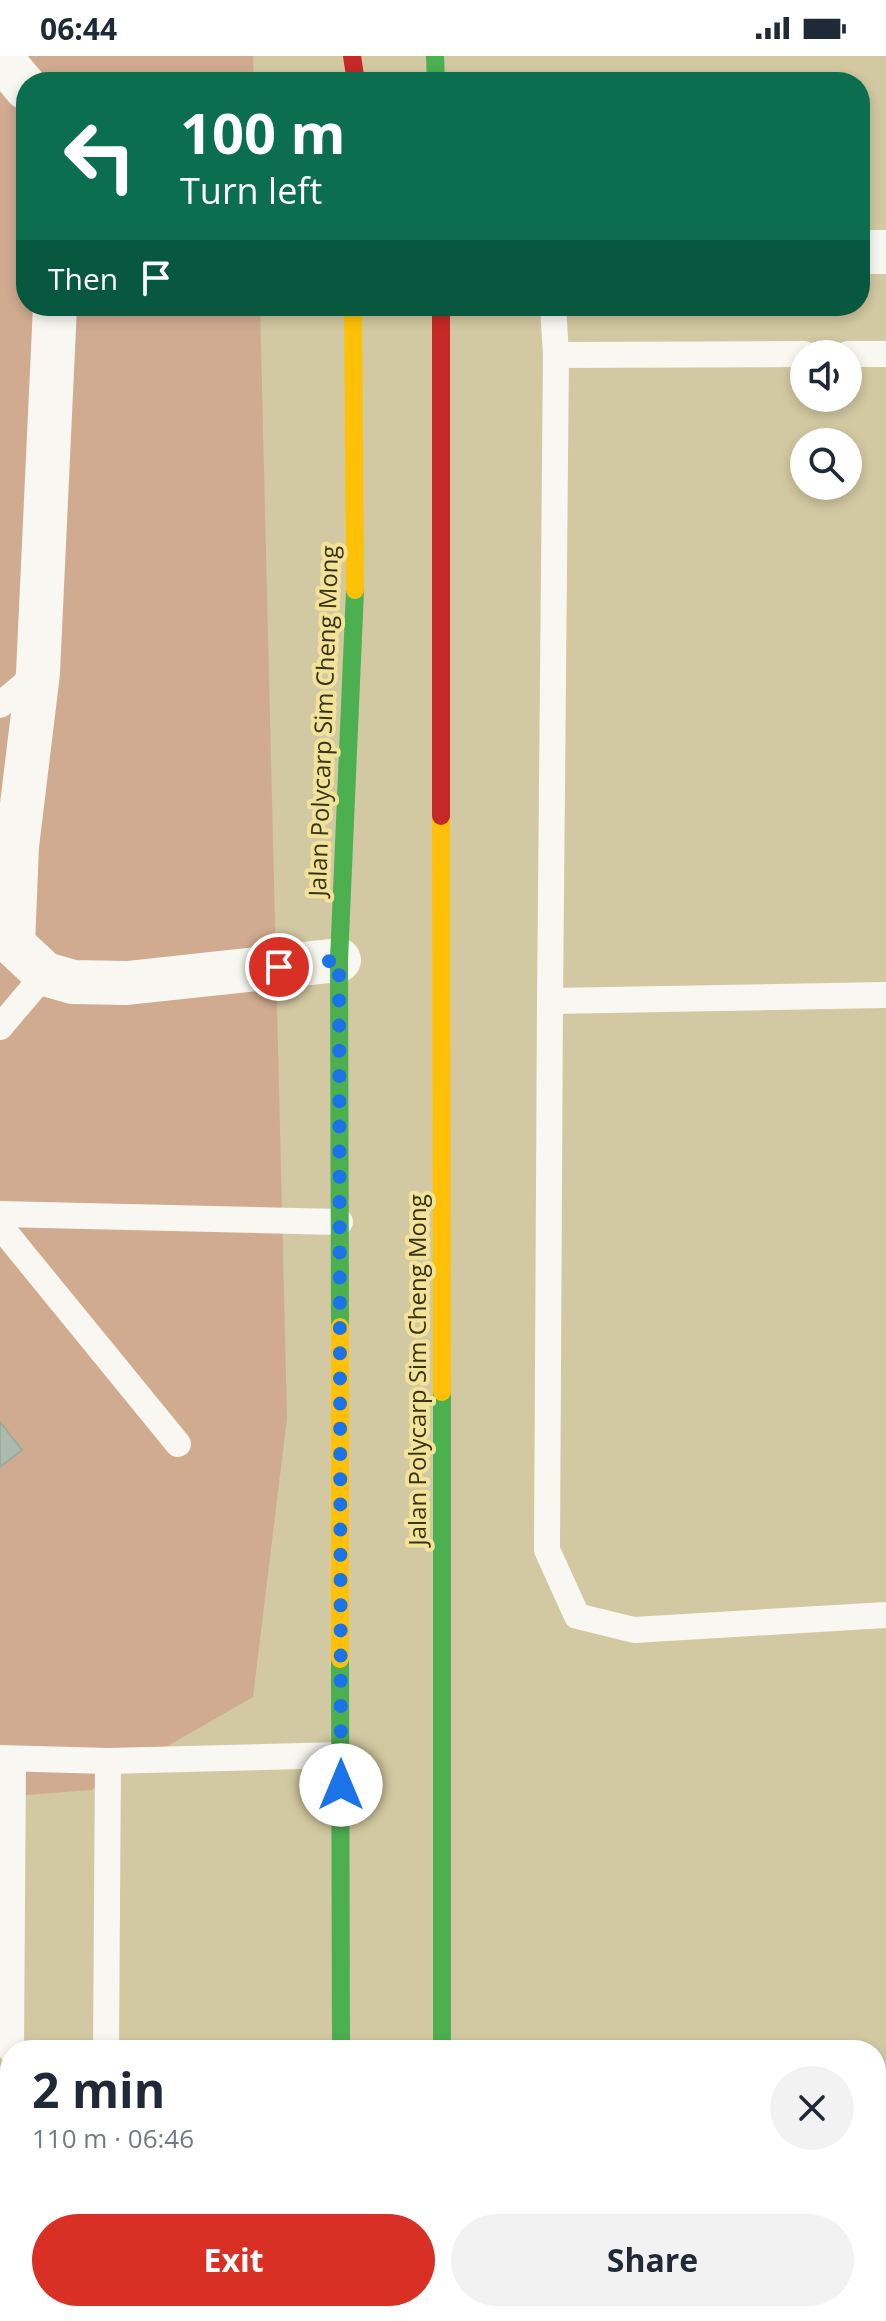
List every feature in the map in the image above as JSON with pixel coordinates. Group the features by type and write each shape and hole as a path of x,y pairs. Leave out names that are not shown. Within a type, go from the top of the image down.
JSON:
{"street":[{"path":"55,316 38,673 7,951 45,974 73,982 127,983 339,960"},
{"name":"Jalan Polycarp Sim Cheng Mong","path":"341,2040 339,960 355,618 353,316"},
{"name":"Jalan Polycarp Sim Cheng Mong","path":"441,316 442,2040"},
{"path":"355,618 369,587 370,337"}],"lane":[{"path":"554,316 556,355 547,1550 577,1616 634,1630 886,1615"},
{"path":"556,355 790,354"},
{"path":"862,354 886,354"},
{"path":"0,705 38,673"},
{"path":"0,1027 45,974"},
{"path":"550,1001 886,995"},
{"path":"0,1214 340,1222"},
{"path":"0,1226 178,1444"},
{"path":"11,2040 7,1758 108,1761 341,1755"},
{"path":"106,2040 108,1761"}],"shaded area":[{"path":"0,56 253,56 254,72 16,72 16,316 260,316 287,1418 253,1697 91,1790 0,1797"}],"building":[{"path":"0,1422 22,1450 0,1467"}],"traffic: fast":[{"path":"435,56 436,72"},
{"path":"340,1327 339,960 355,590"},
{"path":"442,1392 442,2040"},
{"path":"340,1659 341,2040"}],"traffic: slow":[{"path":"353,316 355,590"},
{"path":"441,816 442,1392"},
{"path":"340,1327 340,1659"}],"traffic: jam":[{"path":"352,56 354,72"},
{"path":"441,316 441,816"}],"route":[{"path":"279,967 339,960 341,1785"}]}
